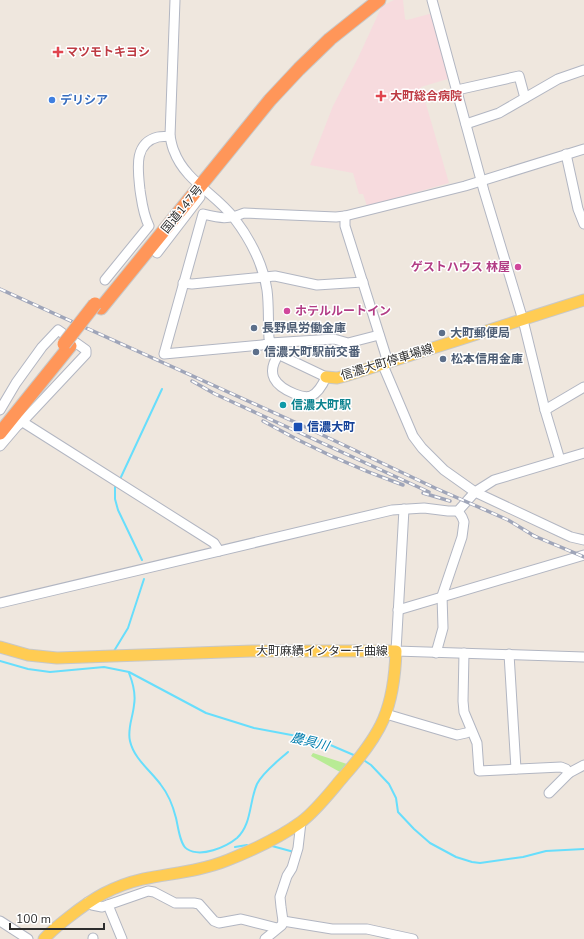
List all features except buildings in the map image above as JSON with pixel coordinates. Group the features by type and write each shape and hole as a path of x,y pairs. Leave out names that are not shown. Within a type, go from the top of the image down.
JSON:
{"highway":[{"name":"国道147号","path":"197,184 252,109 287,70 315,42 366,0"},
{"name":"国道147号","path":"0,433 98,306 197,184 270,100 298,69 330,39 379,0"},
{"name":"国道147号","path":"0,423 67,345"}],"main road":[{"name":"信濃大町停車場線","path":"326,377 337,378 345,376 584,300"},
{"name":"大町麻績インター千曲線","path":"0,647 28,655 57,658 252,651 396,651 393,689 386,714 377,733 365,752 355,764 301,822 257,847 228,860 191,871 129,883 112,889 88,902 48,938"}],"street":[{"path":"175,0 170,136 173,150 177,159 197,184 234,218 255,251 264,276 268,298 270,343 279,354 290,361 326,377 318,391 312,395 303,397 291,392 277,383 272,375 274,362 279,354"},
{"path":"432,0 482,181 523,320 545,410 560,460"},
{"path":"466,124 499,113 558,79 584,70"},
{"path":"457,90 518,76 525,98"},
{"path":"105,280 149,226 144,218 138,171 138,158 140,150 147,142 158,137 170,136"},
{"path":"379,335 348,342 334,339 270,343 164,354 204,214 221,218 234,218 244,213 336,217 345,216 482,181 584,149"},
{"path":"566,154 581,202 584,224"},
{"path":"157,253 200,197 197,184"},
{"path":"345,216 345,226 364,282 386,356 384,364 385,370 409,429 417,443 444,470 475,492 571,537 584,540"},
{"path":"184,282 192,284 264,276 282,277 317,285 364,282"},
{"path":"0,446 20,420 86,354 86,350 58,330 42,347 16,383 1,408"},
{"path":"545,410 584,387"},
{"path":"20,420 214,543 219,551"},
{"path":"0,603 386,511 424,508 458,511 475,492 494,480 584,454"},
{"path":"404,509 396,651 584,656"},
{"path":"436,652 442,628 442,596 462,537 464,522 458,511"},
{"path":"398,610 584,555"},
{"path":"464,654 464,712 471,731 476,737 479,771 561,767 566,769 569,773"},
{"path":"509,654 516,769"},
{"path":"386,714 457,735 471,731"},
{"path":"549,793 569,773 584,765"},
{"path":"265,939 280,925 280,898 298,848 301,822"},
{"path":"88,902 97,906 108,905 148,891 154,892 175,903 198,904 214,921 219,923 241,919 280,925 332,930 367,929 413,939"},
{"path":"108,905 122,939"},
{"path":"0,921 28,939"}],"shaded area":[{"name":"大町総合病院","path":"394,0 403,0 405,19 407,20 433,13 451,78 421,87 449,183 367,206 363,194 359,194 353,173 310,165 333,106 358,58 382,6"}],"green space":[{"path":"313,753 347,764 340,772 311,756"}],"waterway":[{"path":"121,477 162,389"},
{"path":"115,487 115,499 118,510 142,560"},
{"path":"114,651 128,628 144,579"},
{"name":"農具川","path":"0,661 28,669 50,672 104,667 129,672 206,713 254,728 302,737 328,744 356,756"},
{"path":"129,673 135,697 130,723 130,741 135,754 164,789 172,805 181,840 187,849 206,852 227,845 237,838 248,820 254,791 257,784 267,771 288,752"},
{"name":"農具川","path":"293,742 301,737"},
{"name":"農具川","path":"362,759 371,765 389,784 396,798 398,812 414,829 430,843 456,857 480,863 523,857 546,851 584,849"},
{"path":"235,847 247,845"},
{"path":"272,846 294,852"}],"railway":[{"path":"0,289 508,520 536,537"},
{"path":"192,381 215,394 429,492"},
{"path":"263,421 332,456 403,485"},
{"path":"423,493 450,501"},
{"path":"532,535 584,557"}],"place":[{"name":"マツモトキヨシ","path":"58,52"},
{"name":"大町総合病院","path":"381,96"},
{"name":"デリシア","path":"52,100"},
{"name":"ゲストハウス 林屋","path":"518,267"},
{"name":"ホテルルートイン","path":"287,311"},
{"name":"長野県労働金庫","path":"254,328"},
{"name":"大町郵便局","path":"442,333"},
{"name":"信濃大町駅前交番","path":"256,352"},
{"name":"松本信用金庫","path":"443,359"},
{"name":"信濃大町駅","path":"283,405"},
{"name":"信濃大町","path":"298,427"}]}
